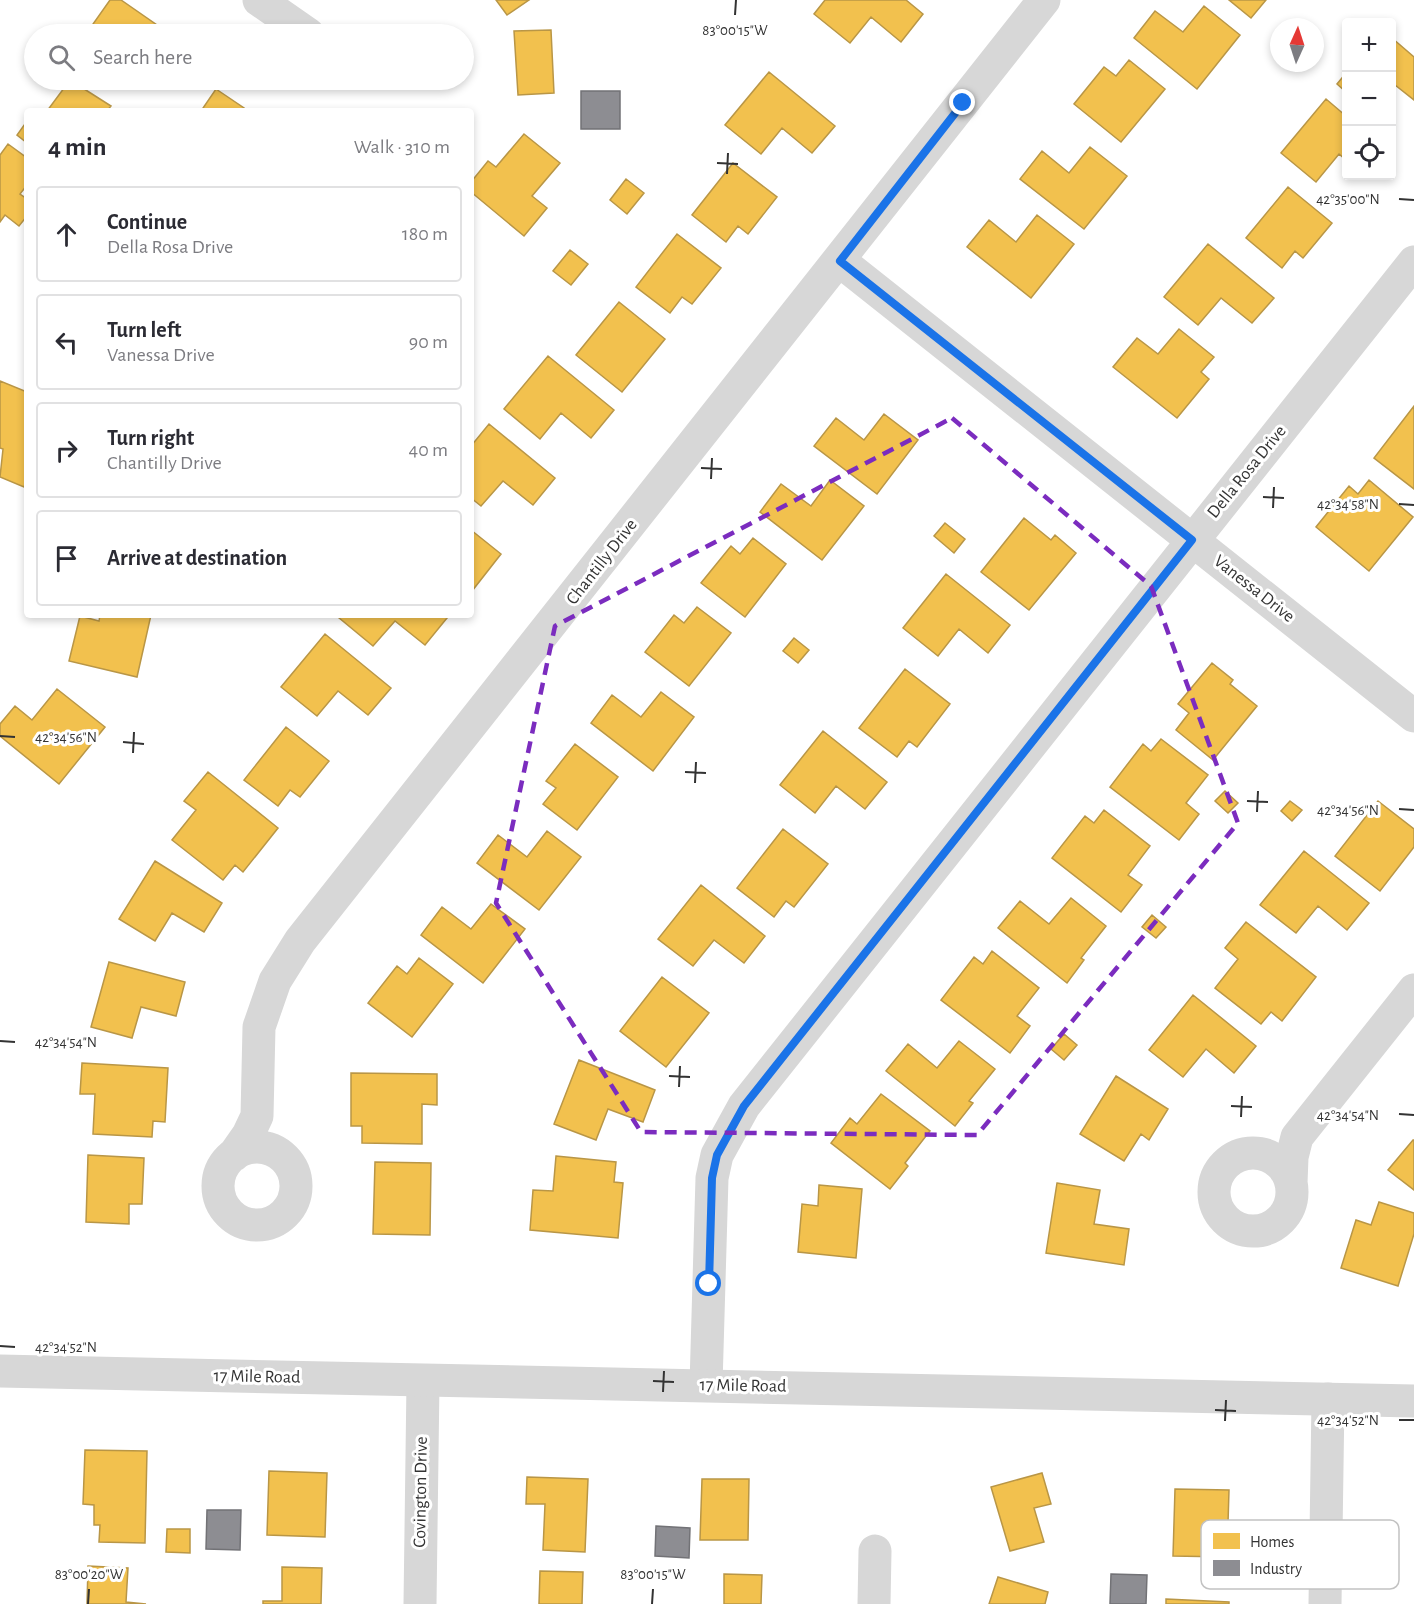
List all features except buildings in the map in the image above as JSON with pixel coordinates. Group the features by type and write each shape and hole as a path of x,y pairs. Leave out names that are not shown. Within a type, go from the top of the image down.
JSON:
{"street":[{"path":"260,0 294,24"},
{"name":"Chantilly Drive","path":"234,1155 248,1135 257,1116 259,1027 275,981 300,941 840,261 1044,0"},
{"name":"Vanessa Drive","path":"840,261 1414,716"},
{"name":"Della Rosa Drive","path":"706,1385 712,1178 717,1155 744,1106 1414,262"},
{"path":"1297,1137 1292,1157 1288,1208 1272,1226 1260,1231 1247,1230 1235,1227 1224,1219 1215,1202 1215,1182 1229,1160 1241,1154 1278,1147 1297,1137 1414,990"},
{"path":"257,1116 265,1134 281,1155 295,1176 296,1188 293,1201 277,1220 265,1225 252,1225 239,1221 228,1213 221,1203 218,1190 219,1177 225,1164 245,1149 257,1147 270,1149 281,1155"},
{"path":"1254,1153 1267,1155 1278,1162 1286,1171 1291,1183"},
{"name":"17 Mile Road","path":"0,1371 1414,1401"},
{"name":"Covington Drive","path":"420,1604 423,1381"},
{"path":"1326,1520 1328,1400"},
{"path":"874,1604 875,1551"},
{"path":"1325,1589 1325,1604"}],"highlighted area":[{"path":"952,418 1151,586 1238,823 977,1135 641,1132 496,903 555,626"}],"route":[{"path":"709,1284 712,1178 717,1155 744,1106 1192,540 840,261 963,103"}]}
